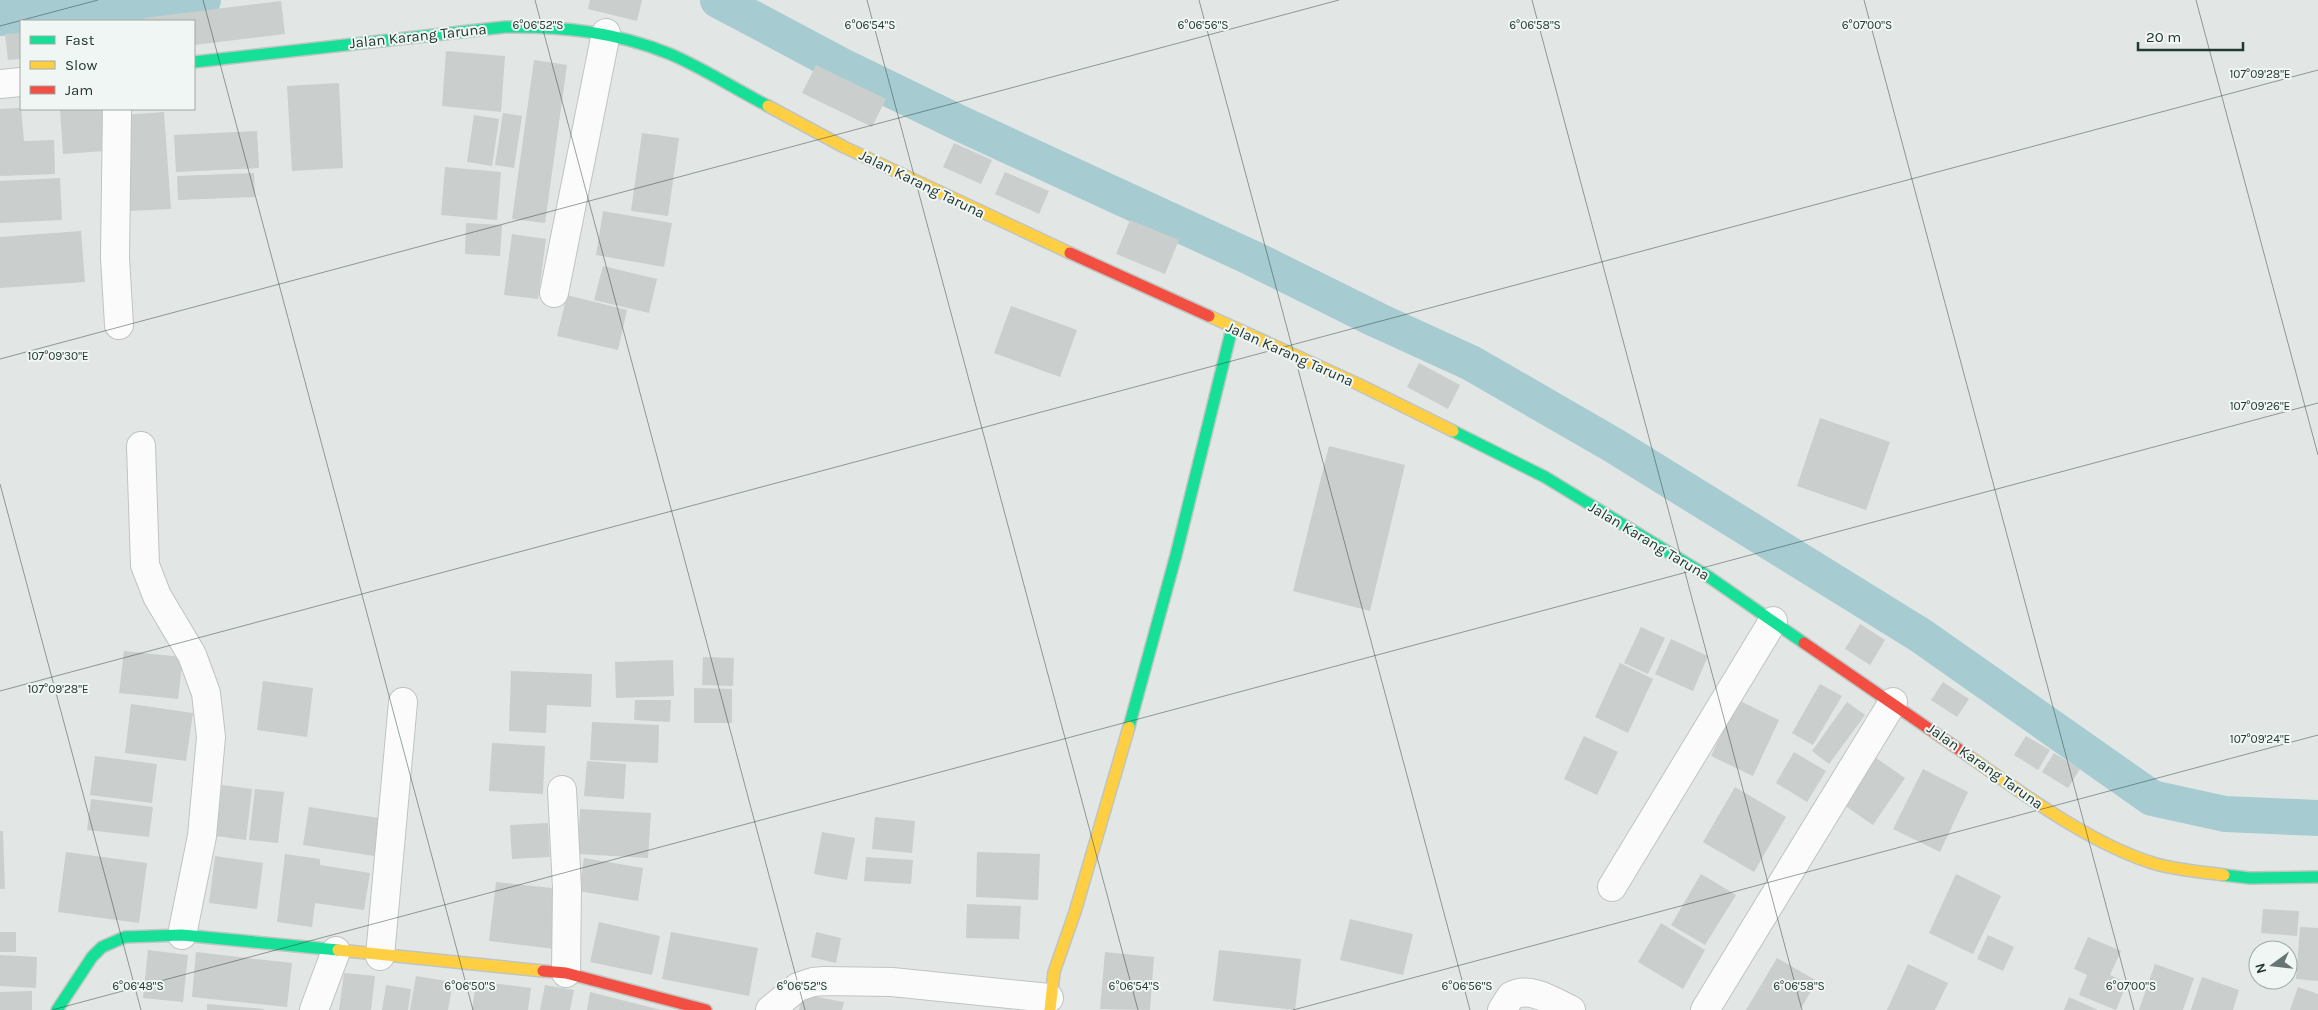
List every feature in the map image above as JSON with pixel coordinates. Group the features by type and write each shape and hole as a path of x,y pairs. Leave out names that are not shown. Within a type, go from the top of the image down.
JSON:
{"street":[{"name":"Jalan Karang Taruna","path":"195,62 505,27 549,26 606,33 670,54 844,147 1232,328 1358,384 1545,477 1710,577 2035,802 2119,850 2156,864 2189,871 2249,878 2318,878"},
{"path":"554,293 606,33"},
{"path":"0,84 20,82"},
{"path":"116,110 115,248 119,325"},
{"path":"770,1010 798,987 812,982 824,981 892,982 1050,1004 1056,961 1074,915 1126,739 1180,541 1232,328"},
{"path":"141,446 145,565 157,596 192,655 206,693 211,737 202,836 182,935"},
{"path":"1612,886 1773,621"},
{"path":"380,956 403,702"},
{"path":"1705,1010 1893,702"},
{"path":"562,790 567,888 566,973"},
{"path":"57,1010 88,960 107,943 132,935 233,938 380,956 566,973 706,1010"},
{"path":"314,1010 336,951"},
{"path":"1502,1010 1511,996 1525,992 1571,1010"}],"building":[{"path":"590,0 642,0 637,21 588,9"},
{"path":"281,1 285,34 195,45 195,20 145,20 144,18"},
{"path":"20,33 20,59 8,60 5,34"},
{"path":"446,51 505,56 501,112 442,106"},
{"path":"534,60 567,65 545,223 512,219"},
{"path":"816,65 886,99 872,127 802,93"},
{"path":"339,83 343,168 292,171 287,86"},
{"path":"20,108 24,141 54,140 55,174 0,176 0,109"},
{"path":"60,110 103,110 105,151 63,154"},
{"path":"164,112 171,209 129,211 123,115"},
{"path":"503,113 522,116 514,168 495,165"},
{"path":"474,115 499,119 492,166 467,162"},
{"path":"257,131 259,168 176,172 174,135"},
{"path":"642,133 679,138 668,216 631,211"},
{"path":"954,143 992,160 981,184 943,167"},
{"path":"445,167 501,172 497,220 441,215"},
{"path":"1005,172 1049,191 1039,214 995,194"},
{"path":"254,173 255,197 178,200 177,176"},
{"path":"60,178 62,220 0,223 0,181"},
{"path":"603,211 672,223 664,267 596,255"},
{"path":"1130,220 1179,240 1165,274 1116,254"},
{"path":"466,223 502,225 500,256 465,254"},
{"path":"81,231 85,282 0,288 0,237"},
{"path":"512,234 546,239 538,299 504,295"},
{"path":"603,266 657,279 649,313 594,300"},
{"path":"567,295 627,310 618,350 557,336"},
{"path":"1011,306 1077,330 1060,377 994,353"},
{"path":"1419,363 1460,385 1448,409 1407,387"},
{"path":"1820,418 1890,442 1866,510 1797,486"},
{"path":"1329,446 1405,465 1370,611 1293,591"},
{"path":"1860,624 1885,640 1870,665 1845,649"},
{"path":"1641,627 1665,638 1648,674 1624,663"},
{"path":"1671,639 1708,656 1693,691 1655,674"},
{"path":"124,651 183,657 178,699 119,693"},
{"path":"703,657 734,658 733,686 702,685"},
{"path":"673,660 674,696 616,698 615,662"},
{"path":"1620,663 1653,679 1628,733 1595,717"},
{"path":"511,671 592,674 591,707 547,705 546,733 509,731"},
{"path":"263,681 313,688 307,737 257,730"},
{"path":"1943,682 1969,699 1957,717 1931,700"},
{"path":"1820,684 1842,696 1813,745 1792,733"},
{"path":"694,688 732,689 732,723 694,723"},
{"path":"635,700 671,700 670,722 634,720"},
{"path":"1738,700 1779,720 1753,776 1711,756"},
{"path":"1847,702 1865,715 1829,764 1812,751"},
{"path":"131,704 193,713 186,761 125,753"},
{"path":"592,722 659,725 658,763 590,760"},
{"path":"1584,736 1618,752 1597,795 1564,779"},
{"path":"2026,736 2050,750 2038,770 2014,755"},
{"path":"492,743 545,746 543,794 489,791"},
{"path":"1794,752 1826,771 1807,802 1776,783"},
{"path":"2054,753 2080,769 2068,788 2042,772"},
{"path":"95,756 157,764 152,803 90,795"},
{"path":"1876,758 1905,778 1873,825 1844,805"},
{"path":"587,761 626,764 624,799 584,796"},
{"path":"1923,769 1968,792 1940,852 1893,829"},
{"path":"222,785 252,789 246,840 216,836"},
{"path":"1735,787 1786,817 1754,872 1703,842"},
{"path":"255,789 284,792 278,843 249,840"},
{"path":"91,799 153,807 149,837 87,830"},
{"path":"309,807 379,818 374,856 303,845"},
{"path":"580,809 651,813 648,858 578,854"},
{"path":"875,817 915,821 912,853 872,849"},
{"path":"548,823 550,857 512,859 510,825"},
{"path":"0,831 3,831 5,889 0,889"},
{"path":"822,832 855,838 847,880 814,874"},
{"path":"66,852 147,863 139,923 58,912"},
{"path":"977,852 1040,854 1038,900 976,897"},
{"path":"285,854 320,859 320,865 370,873 364,910 315,903 312,927 277,922"},
{"path":"215,856 263,863 257,909 209,903"},
{"path":"866,857 913,860 911,884 864,881"},
{"path":"584,858 643,868 638,901 579,891"},
{"path":"1701,874 1736,895 1705,945 1671,925"},
{"path":"1956,874 2001,896 1973,954 1929,933"},
{"path":"496,882 561,889 554,949 489,941"},
{"path":"967,904 1021,906 1019,939 966,938"},
{"path":"2263,909 2299,911 2297,936 2261,933"},
{"path":"1350,919 1413,934 1403,975 1340,960"},
{"path":"599,922 660,936 652,975 590,962"},
{"path":"1661,923 1705,950 1683,989 1638,962"},
{"path":"2300,927 2318,928 2318,981 2298,979"},
{"path":"0,932 16,932 16,952 0,952"},
{"path":"671,932 758,948 749,996 662,979"},
{"path":"816,932 841,938 836,963 811,957"},
{"path":"1988,935 2014,947 2003,971 1977,959"},
{"path":"2088,937 2121,951 2110,975 2127,983 2116,1010 2079,995 2087,975 2074,969"},
{"path":"148,950 188,955 183,1002 143,998"},
{"path":"1219,950 1301,959 1295,1010 1213,1001"},
{"path":"196,952 292,963 287,1007 192,997"},
{"path":"1105,952 1154,957 1150,1010 1100,1009"},
{"path":"0,955 37,957 36,988 0,986"},
{"path":"1777,958 1817,981 1800,1010 1746,1010"},
{"path":"1908,964 1948,983 1935,1010 1887,1010"},
{"path":"2155,964 2194,978 2183,1010 2139,1010"},
{"path":"344,973 375,976 371,1010 339,1010"},
{"path":"416,976 453,982 448,1010 410,1010"},
{"path":"2202,977 2239,990 2233,1010 2191,1010"},
{"path":"476,981 531,988 528,1010 472,1010"},
{"path":"386,985 411,989 408,1010 382,1010"},
{"path":"545,985 574,990 570,1010 540,1010"},
{"path":"2298,987 2318,994 2318,1010 2290,1010"},
{"path":"32,991 32,1010 0,1010 0,992"},
{"path":"590,992 661,1010 587,1010"},
{"path":"802,994 844,1002 842,1010 799,1010"},
{"path":"2069,997 2098,1010 2064,1010"},
{"path":"207,1004 264,1009 264,1010 207,1010"}],"waterway":[{"path":"0,18 203,0"},
{"path":"718,0 842,66 957,122 1252,258 1377,320 1471,363 1613,445 1920,635 2152,798 2225,814 2318,818"}],"traffic: fast":[{"path":"195,62 505,27 568,29 629,40 650,46 695,66 768,106"},
{"path":"1129,727 1176,555 1232,328"},
{"path":"1453,431 1545,477 1709,577 1804,643"},
{"path":"2224,875 2249,878 2318,877"},
{"path":"57,1010 92,957 102,947 125,937 182,935 338,950"}],"traffic: slow":[{"path":"768,106 844,147 1070,253"},
{"path":"1209,316 1358,384 1453,431"},
{"path":"1050,1010 1054,972 1075,912 1129,727"},
{"path":"1970,757 2060,818 2108,845 2156,864 2224,875"},
{"path":"338,950 543,971"}],"traffic: jam":[{"path":"1070,253 1209,316"},
{"path":"1804,643 1970,757"},
{"path":"543,971 566,973 706,1010"}]}
